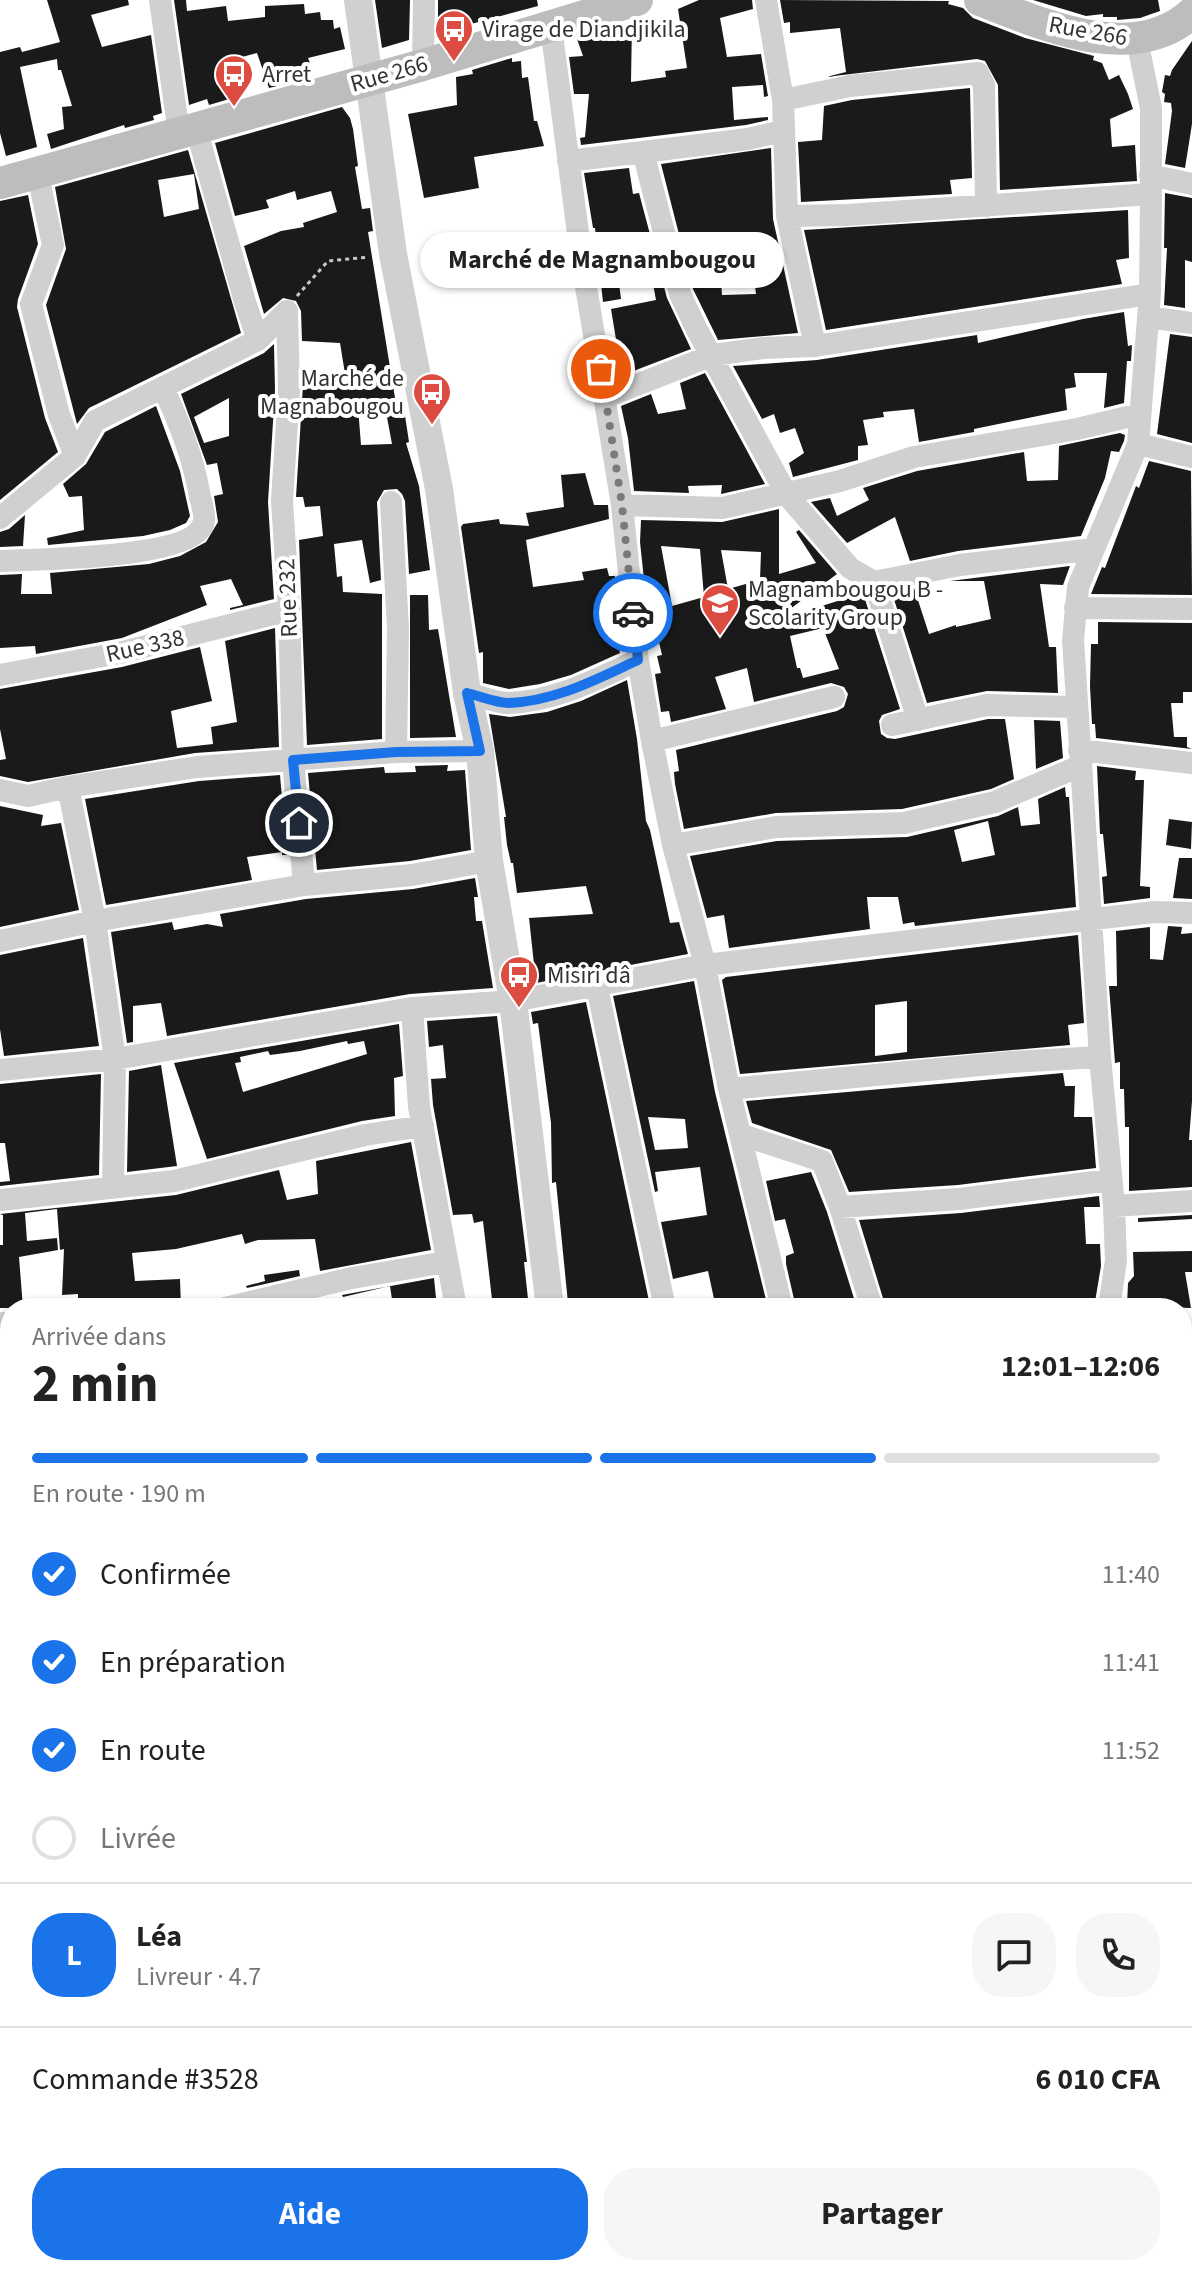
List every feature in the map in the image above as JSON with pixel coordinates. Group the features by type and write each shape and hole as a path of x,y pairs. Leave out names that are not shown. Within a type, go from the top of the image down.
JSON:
{"main road":[{"name":"Rue 266","path":"0,183 423,65 565,15 637,0"},
{"name":"Rue 266","path":"980,0 1036,22 1106,39 1137,40 1172,29 1192,13"}],"street":[{"path":"160,0 187,130 258,340"},
{"path":"358,0 393,254 439,489 467,693 480,751 489,861 513,1001 549,1298"},
{"path":"423,65 424,0"},
{"path":"766,0 783,100 787,216 815,346"},
{"path":"565,15 568,161 622,505 638,660 673,845 705,965 729,1089 780,1298"},
{"path":"1110,1298 1116,1260 1114,1206 1100,1057 1073,640 1078,587 1138,444 1150,294 1151,108 1137,40"},
{"path":"783,100 850,86 978,73 984,85 986,206"},
{"path":"568,161 748,139 782,131"},
{"path":"643,152 680,294 697,330 787,495 850,568 874,582 960,565 1094,549"},
{"path":"37,171 53,245 31,304 59,415 75,456"},
{"path":"787,216 986,206 1150,185 1192,184"},
{"path":"606,397 713,355 764,348 815,346 1150,294"},
{"path":"0,518 75,456 95,421 258,340 287,311"},
{"name":"Rue 232","path":"287,311 289,390 282,501 293,760 304,885"},
{"path":"1148,317 1192,323"},
{"path":"0,561 153,551 193,537 200,530 204,521 195,467 189,444 163,387"},
{"path":"622,505 722,508 787,495 914,457 1077,429 1140,414"},
{"path":"1138,444 1192,457"},
{"path":"391,502 398,628 396,752"},
{"path":"874,582 918,720"},
{"path":"1075,608 1192,609"},
{"name":"Rue 338","path":"0,675 119,653 289,610"},
{"path":"467,693 507,703 560,694 638,660"},
{"path":"652,741 834,697"},
{"path":"892,725 987,705 1077,707"},
{"path":"0,790 28,796 197,767 396,752 480,751"},
{"path":"673,845 776,827 904,823 995,802 1079,758 1192,763"},
{"path":"68,787 95,921 115,1059 113,1188"},
{"path":"0,941 95,921 304,885 412,875 489,861"},
{"path":"0,1070 115,1059 412,1008 513,1001 705,965 1154,912 1192,913"},
{"path":"597,987 663,1298"},
{"path":"412,1008 419,1107 454,1298"},
{"path":"729,1089 1012,1062 1100,1057"},
{"path":"0,1200 174,1181 365,1135 423,1126"},
{"path":"742,1135 822,1161 869,1298"},
{"path":"840,1207 959,1199 1110,1180"},
{"path":"1114,1206 1192,1201"},
{"path":"267,1298 352,1278 446,1262"}],"path":[{"path":"287,311 302,287 328,261 393,254"}],"building":[{"path":"47,0 128,0 129,5 91,15 102,47 151,35 162,113 153,116 154,120 125,128 124,125 51,149 47,134 64,129 62,107 72,106 57,59 20,67 37,147 6,156 0,133 0,52 20,47 22,52 60,42"},
{"path":"174,0 186,0 187,11 226,6 228,21 265,17 265,6 304,4 305,14 320,12 321,20 333,20 334,29 340,27 345,49 308,58 310,63 281,72 285,84 269,88 257,53 227,61 236,97 209,105 207,99 189,105"},
{"path":"375,0 410,0 409,40 382,48"},
{"path":"438,0 537,0 538,6 438,33"},
{"path":"699,0 752,0 753,9 720,18 727,57 761,54 768,96 764,97 763,85 732,87 734,120 768,117 768,120 581,145 580,138 585,137 589,94 574,94 569,57 583,56 577,39 632,23 631,82 666,77 665,71 687,68 678,9"},
{"path":"780,0 949,1 948,4 963,8 973,18 1025,38 1094,56 1093,60 1102,63 1109,80 1119,75 1128,94 1133,109 1110,119 1112,147 1135,145 1137,181 1000,190 998,85 985,61 977,59 826,77 846,72 840,28 790,33 790,22 784,23"},
{"path":"1033,0 1158,0 1160,11 1140,18 1117,20 1117,17 1103,17 1103,14 1086,16"},
{"path":"1192,41 1192,124 1185,168 1165,164 1172,111 1171,103 1164,102 1165,94 1162,92 1165,75 1170,76"},
{"path":"512,58 512,62 521,61 522,78 528,77 534,121 537,121 544,146 474,157 479,188 424,198 408,114 457,105 456,77 473,74 472,70"},
{"path":"970,88 972,178 950,180 952,194 801,202 798,142 822,140 824,106 852,100"},
{"path":"342,107 353,129 362,209 370,208 373,231 368,232 395,398 358,407 361,445 392,444 386,412 404,409 409,442 406,443 419,486 430,570 409,574 405,501 397,489 384,490 377,502 381,580 370,583 362,540 334,544 337,577 342,576 343,592 382,594 382,739 307,745 299,540 323,536 320,506 305,507 303,497 296,497 303,385 346,380 340,343 302,341 301,311 296,301 283,298 264,314 244,246 281,231 304,227 303,223 337,212 331,191 297,200 295,191 266,200 269,208 235,216 215,143"},
{"path":"771,148 773,219 798,333 718,340 693,289 661,164","holes":["750,245 756,294 722,295 719,250"]},
{"path":"188,150 241,333 89,408 77,424 46,305 66,249 55,187","holes":["194,174 199,209 164,217 158,180"]},
{"path":"629,168 633,194 639,193 667,298 691,349 615,378 614,370 621,370 611,309 656,300 650,267 618,275 621,299 603,302 595,228 584,173"},
{"path":"1165,193 1192,198 1192,262 1185,260 1185,308 1164,305 1167,248 1164,248"},
{"path":"28,195 38,244 17,307 45,418 58,452 0,500 0,201"},
{"path":"1128,210 1129,258 1116,260 1122,284 826,330 804,230"},
{"path":"1124,312 1128,346 1132,345 1131,361 1127,361 1124,403 1104,408 1107,373 1074,373 1076,387 1065,389 1067,410 974,429 974,432 919,442 914,409 883,412 884,417 863,420 868,445 858,446 858,460 793,477 789,463 804,453 795,428 780,433 774,414 762,419 733,366 817,360 977,335 978,343"},
{"path":"1170,334 1192,337 1192,443 1157,434"},
{"path":"274,344 275,390 268,502 274,599 230,610 243,605 231,579 200,586 207,605 122,638 36,654 35,646 0,648 0,575 22,574 21,594 52,594 50,573 149,564 180,556 206,542 218,522 214,496 223,494 217,463 207,465 181,394 264,353","holes":["229,398 229,436 204,443 194,417"]},
{"path":"705,373 765,484 721,494 722,485 688,486 689,493 634,491 621,406 651,394 658,414 686,409 680,383"},
{"path":"156,406 180,471 190,516 186,523 143,536 48,545 47,538 84,530 82,496 69,497 63,484 86,464 105,432"},
{"path":"1120,433 1125,435 1124,441 1119,452 1111,451 1105,478 1081,536 958,551 910,561 895,517 847,543 811,502 830,498 837,516 869,500 863,488 917,471 1024,452 1027,481 1058,480 1059,446"},
{"path":"1149,461 1191,471 1192,595 1091,594 1102,567 1105,568 1136,486 1139,488"},
{"path":"585,473 594,505 608,505 609,519 526,540 533,587 584,580 582,572 607,568 609,576 615,576 620,621 613,622 620,653 571,675 540,684 509,689 483,683 483,652 479,653 461,527 463,524 499,519 500,524 529,526 526,513 564,507 561,475"},
{"path":"779,509 779,574 816,563 796,532 799,530 837,574 774,621 863,593 900,709 882,715 879,721 881,734 895,739 988,719 1005,719 1014,779 991,789 902,809 776,813 684,829 675,784 674,772 679,771 676,750 837,711 844,707 848,694 844,687 831,683 754,702 747,668 715,677 726,709 671,722 669,711 661,712 655,674 661,673 657,656 662,655 653,617 648,617 640,542 641,520 722,522","holes":["661,546 700,549 704,597 672,606","721,550 761,552 760,580 728,589","823,628 839,669 803,678 800,668 797,668 790,636"]},
{"path":"25,515 23,546 0,547 0,532 9,529"},
{"path":"1070,566 1063,585 1040,584 1049,647 1056,647 1058,693 987,691 927,703 892,593 914,588 929,634 991,619 984,581 950,581"},
{"path":"410,595 428,595 429,630 438,629 456,737 410,738"},
{"path":"1098,622 1192,623 1192,692 1183,692 1183,703 1171,703 1174,737 1187,737 1187,747 1192,749 1096,738 1090,686 1091,644 1098,644"},
{"path":"275,628 279,747 195,753 28,782 0,776 0,760 6,759 0,729 0,689 122,667 200,647 212,701 171,711 177,748 213,744 211,727 237,722 225,641"},
{"path":"627,680 646,821 670,923 679,922 688,954 536,983 529,918 593,914 586,886 517,893 507,845 506,817 489,714 510,717 547,712 581,701"},
{"path":"1034,720 1060,721 1063,758 1036,769"},
{"path":"448,765 447,771 465,770 471,850 410,861 317,870 308,773 384,767 385,773 416,772 415,766"},
{"path":"1097,766 1136,771 1135,780 1144,780 1140,886 1150,887 1150,898 1104,904 1102,877 1107,876 1103,834 1100,834"},
{"path":"280,775 287,855 282,855 282,852 247,857 252,880 106,905 85,799 199,781"},
{"path":"1065,787 1066,797 1069,797 1076,907 915,926 914,922 903,924 898,897 867,897 870,929 729,948 724,915 707,918 690,856 777,841 907,837 998,816 1018,807 1021,826 1040,824 1038,799","holes":["988,821 995,855 962,862 954,830"]},
{"path":"0,806 43,815 41,826 61,823 79,910 0,927"},
{"path":"1169,819 1192,822 1191,849 1166,845"},
{"path":"1179,858 1192,858 1192,899 1173,898"},
{"path":"475,878 478,897 474,897 476,921 482,921 493,988 410,994 167,1036 161,1003 133,1006 133,1042 127,1043 111,932 172,922 174,930 207,924 223,927 220,914 306,899 413,889"},
{"path":"1168,926 1182,927 1181,934 1192,933 1192,1101 1189,1140 1192,1140 1192,1187 1129,1191 1129,1127 1125,1127 1120,1062 1115,1063 1109,986 1117,986 1116,931 1150,927 1150,959 1163,960"},
{"path":"1078,935 1084,1023 1068,1025 1070,1045 740,1074 722,980 726,977","holes":["907,1001 907,1052 875,1056 875,1005"]},
{"path":"83,938 99,1046 4,1056 0,1029 0,955"},
{"path":"694,981 715,1092 766,1298 714,1298 708,1271 673,1279 661,1222 707,1215 700,1167 655,1172 658,1191 655,1192 613,996","holes":["648,1117 685,1119 688,1148 655,1150"]},
{"path":"586,1002 648,1298 568,1298 556,1182 552,1183 551,1123 538,1023 533,1024 531,1012"},
{"path":"497,1016 527,1262 524,1262 528,1298 492,1298 483,1221 474,1223 472,1214 453,1215 431,1079 446,1078 443,1045 429,1047 427,1021"},
{"path":"399,1024 403,1076 394,1078 395,1116 362,1121 207,1159 174,1063","holes":["347,1041 348,1044 364,1041 367,1054 243,1092 235,1063 241,1062 240,1057 268,1051 270,1055 300,1051"]},
{"path":"161,1065 177,1166 127,1172 129,1071"},
{"path":"1063,1073 1065,1086 1075,1086 1074,1117 1092,1117 1096,1168 958,1185 849,1192 831,1150 752,1123 746,1101"},
{"path":"101,1074 99,1175 0,1186 0,1182 10,1181 5,1143 0,1143 0,1084"},
{"path":"411,1142 431,1250 320,1271 315,1239 258,1240 245,1244 242,1234 176,1249 132,1253 135,1281 180,1279 181,1298 78,1298 78,1294 62,1295 64,1249 60,1250 57,1209 25,1213 27,1241 57,1238 58,1250 19,1257 22,1298 0,1298 3,1215 0,1214 176,1195 279,1170 287,1200 318,1194 316,1161"},
{"path":"811,1172 854,1298 794,1298 786,1256 794,1253 785,1219 775,1221 766,1181"},
{"path":"1099,1196 1100,1207 1084,1207 1086,1244 1100,1244 1101,1266 1096,1298 883,1298 859,1220 961,1213"},
{"path":"1192,1215 1192,1219 1138,1222 1138,1218"},
{"path":"1192,1251 1192,1272 1185,1272 1189,1298 1127,1298 1128,1283 1134,1276 1133,1252"},
{"path":"299,1270 300,1276 246,1286 265,1281 264,1275"},
{"path":"434,1278 436,1298 392,1298 390,1286"},
{"path":"387,1287 343,1297 342,1295"}],"way so far":[{"path":"601,369 622,505 633,613"}],"place":[{"name":"Virage de Diandjikila","path":"454,63"},
{"name":"Arret","path":"234,108"},
{"name":"Marché de Magnambougou","path":"601,369"},
{"name":"Marché de Magnabougou","path":"432,426"},
{"name":"Magnambougou B - Scolarity Group","path":"720,637"},
{"name":"Misiri dâ","path":"519,1009"}],"route":[{"path":"299,823 293,760 396,752 480,751 467,693 507,703 560,694 638,660 633,613"}]}
